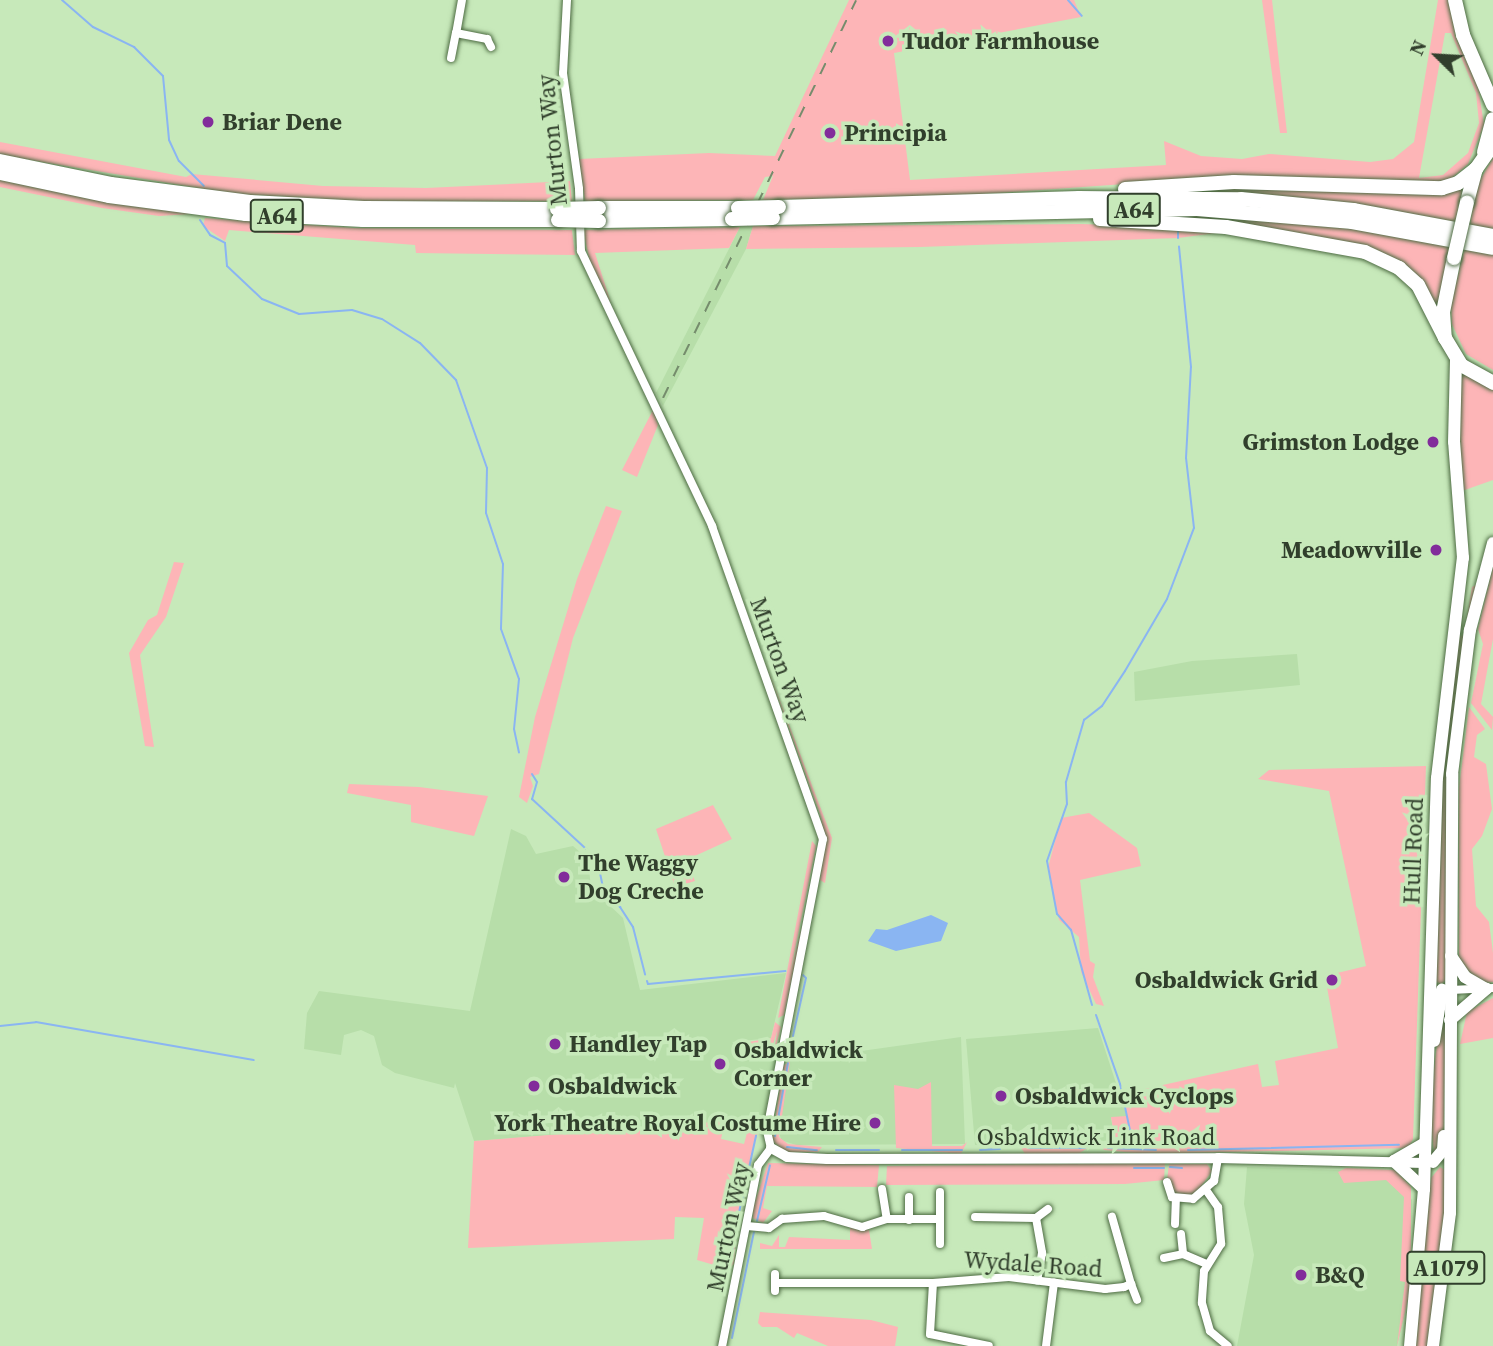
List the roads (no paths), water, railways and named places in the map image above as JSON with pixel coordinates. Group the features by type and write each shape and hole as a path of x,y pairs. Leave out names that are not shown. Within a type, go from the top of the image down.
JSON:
{"highway":[{"path":"1455,0 1463,36 1493,105"},
{"path":"1445,338 1443,312 1454,258 1467,202 1493,119"},
{"path":"1079,198 1107,191 1234,182 1442,188 1458,183 1493,145"},
{"name":"A64","path":"0,160 111,184 250,202 558,215"},
{"name":"A64","path":"0,173 109,196 246,214 363,220 776,212 1079,198 1281,202 1398,217 1493,236"},
{"name":"A64","path":"776,212 1197,209 1263,213 1396,229 1493,248"},
{"path":"1001,212 1226,227 1365,252 1399,268 1418,285 1456,359 1470,373 1493,383"}],"main road":[{"name":"Hull Road","path":"1438,1162 1423,1144 1437,778 1463,558 1454,442 1456,359"},
{"name":"Hull Road","path":"1433,1346 1446,1272 1438,1162 1450,1066 1450,1020 1446,990 1451,955 1450,842 1458,711 1470,630 1493,543"},
{"path":"1450,1020 1490,988 1465,977 1451,955"},
{"path":"1427,1076 1446,990 1434,989 1429,982"},
{"path":"1438,1162 1423,1144 1394,1161 1424,1189 1438,1162 1450,1066"},
{"name":"A1079","path":"1410,1346 1424,1189"}],"street":[{"path":"451,58 462,0"},
{"name":"Murton Way","path":"567,0 563,73 579,189 582,251 712,526 823,839 766,1131 772,1148 759,1161 753,1227 725,1346"},
{"path":"456,33 490,40"},
{"path":"1446,990 1490,988"},
{"name":"Osbaldwick Link Road","path":"772,1148 787,1157 827,1159 1217,1158 1438,1162"},
{"path":"1176,1199 1193,1199 1206,1190 1214,1181 1217,1158"},
{"path":"1167,1182 1176,1199 1175,1224"},
{"path":"882,1189 887,1219"},
{"path":"1206,1190 1218,1207 1221,1237 1220,1250 1207,1264 1202,1303 1210,1331 1228,1346"},
{"path":"940,1192 940,1244"},
{"path":"909,1197 909,1220"},
{"path":"975,1217 986,1213 1036,1218 1048,1209"},
{"path":"753,1227 782,1219 824,1216 862,1227 887,1219 940,1219"},
{"path":"1036,1218 1042,1253 1037,1281"},
{"name":"Wydale Road","path":"1110,1223 1137,1300"},
{"path":"1181,1234 1183,1254"},
{"path":"1164,1258 1183,1254 1207,1264"},
{"name":"Wydale Road","path":"775,1273 775,1287 933,1283 1002,1277 1105,1289 1131,1284"},
{"path":"933,1283 928,1327 935,1337 989,1346"},
{"path":"1046,1346 1054,1283"}],"water":[{"path":"931,915 948,923 941,941 896,951 868,941 876,929 887,930"}],"waterway":[{"path":"62,0 93,27 134,47 163,76 169,140 179,161 204,186"},
{"path":"1068,0 1082,16"},
{"path":"200,220 210,235 225,243 227,266 262,299 299,314 352,310 382,319 420,343 456,380 487,468 486,513 503,564 501,629 519,679 514,729 519,752"},
{"path":"1178,230 1178,238"},
{"path":"1092,1005 1071,930 1057,914 1047,861 1067,804 1066,782 1084,720 1102,706 1167,599 1194,528 1186,458 1191,367 1179,247"},
{"path":"532,774 537,782 532,799 597,859 605,896 620,907 633,927 645,974"},
{"path":"647,981 648,984 785,971"},
{"path":"793,1036 806,978 803,975"},
{"path":"1096,1015 1120,1084 1134,1149"},
{"path":"0,1026 36,1022 254,1060"},
{"path":"790,1054 792,1040"},
{"path":"775,1136 788,1063"},
{"path":"742,1200 756,1136"},
{"path":"1188,1150 1399,1145"},
{"path":"787,1147 817,1150"},
{"path":"1029,1148 1085,1148"},
{"path":"1108,1148 1156,1150"},
{"path":"980,1150 1000,1149"},
{"path":"836,1150 879,1150"},
{"path":"902,1150 962,1150"},
{"path":"757,1221 770,1165"},
{"path":"1170,1167 1182,1168"},
{"path":"1134,1168 1164,1168"},
{"path":"738,1218 741,1203"},
{"path":"736,1232 737,1226"},
{"path":"732,1338 754,1232"},
{"path":"730,1264 734,1242"}],"railway":[{"path":"663,398 856,0"}],"place":[{"name":"Tudor Farmhouse","path":"888,41"},
{"name":"Briar Dene","path":"208,122"},
{"name":"Principia","path":"830,133"},
{"name":"Grimston Lodge","path":"1433,442"},
{"name":"Meadowville","path":"1436,550"},
{"name":"The Waggy Dog Creche","path":"564,877"},
{"name":"Osbaldwick Grid","path":"1332,980"},
{"name":"Handley Tap","path":"555,1044"},
{"name":"Osbaldwick Corner","path":"720,1064"},
{"name":"Osbaldwick","path":"534,1086"},
{"name":"Osbaldwick Cyclops","path":"1001,1096"},
{"name":"York Theatre Royal Costume Hire","path":"875,1123"},
{"name":"B&Q","path":"1301,1275"}]}
